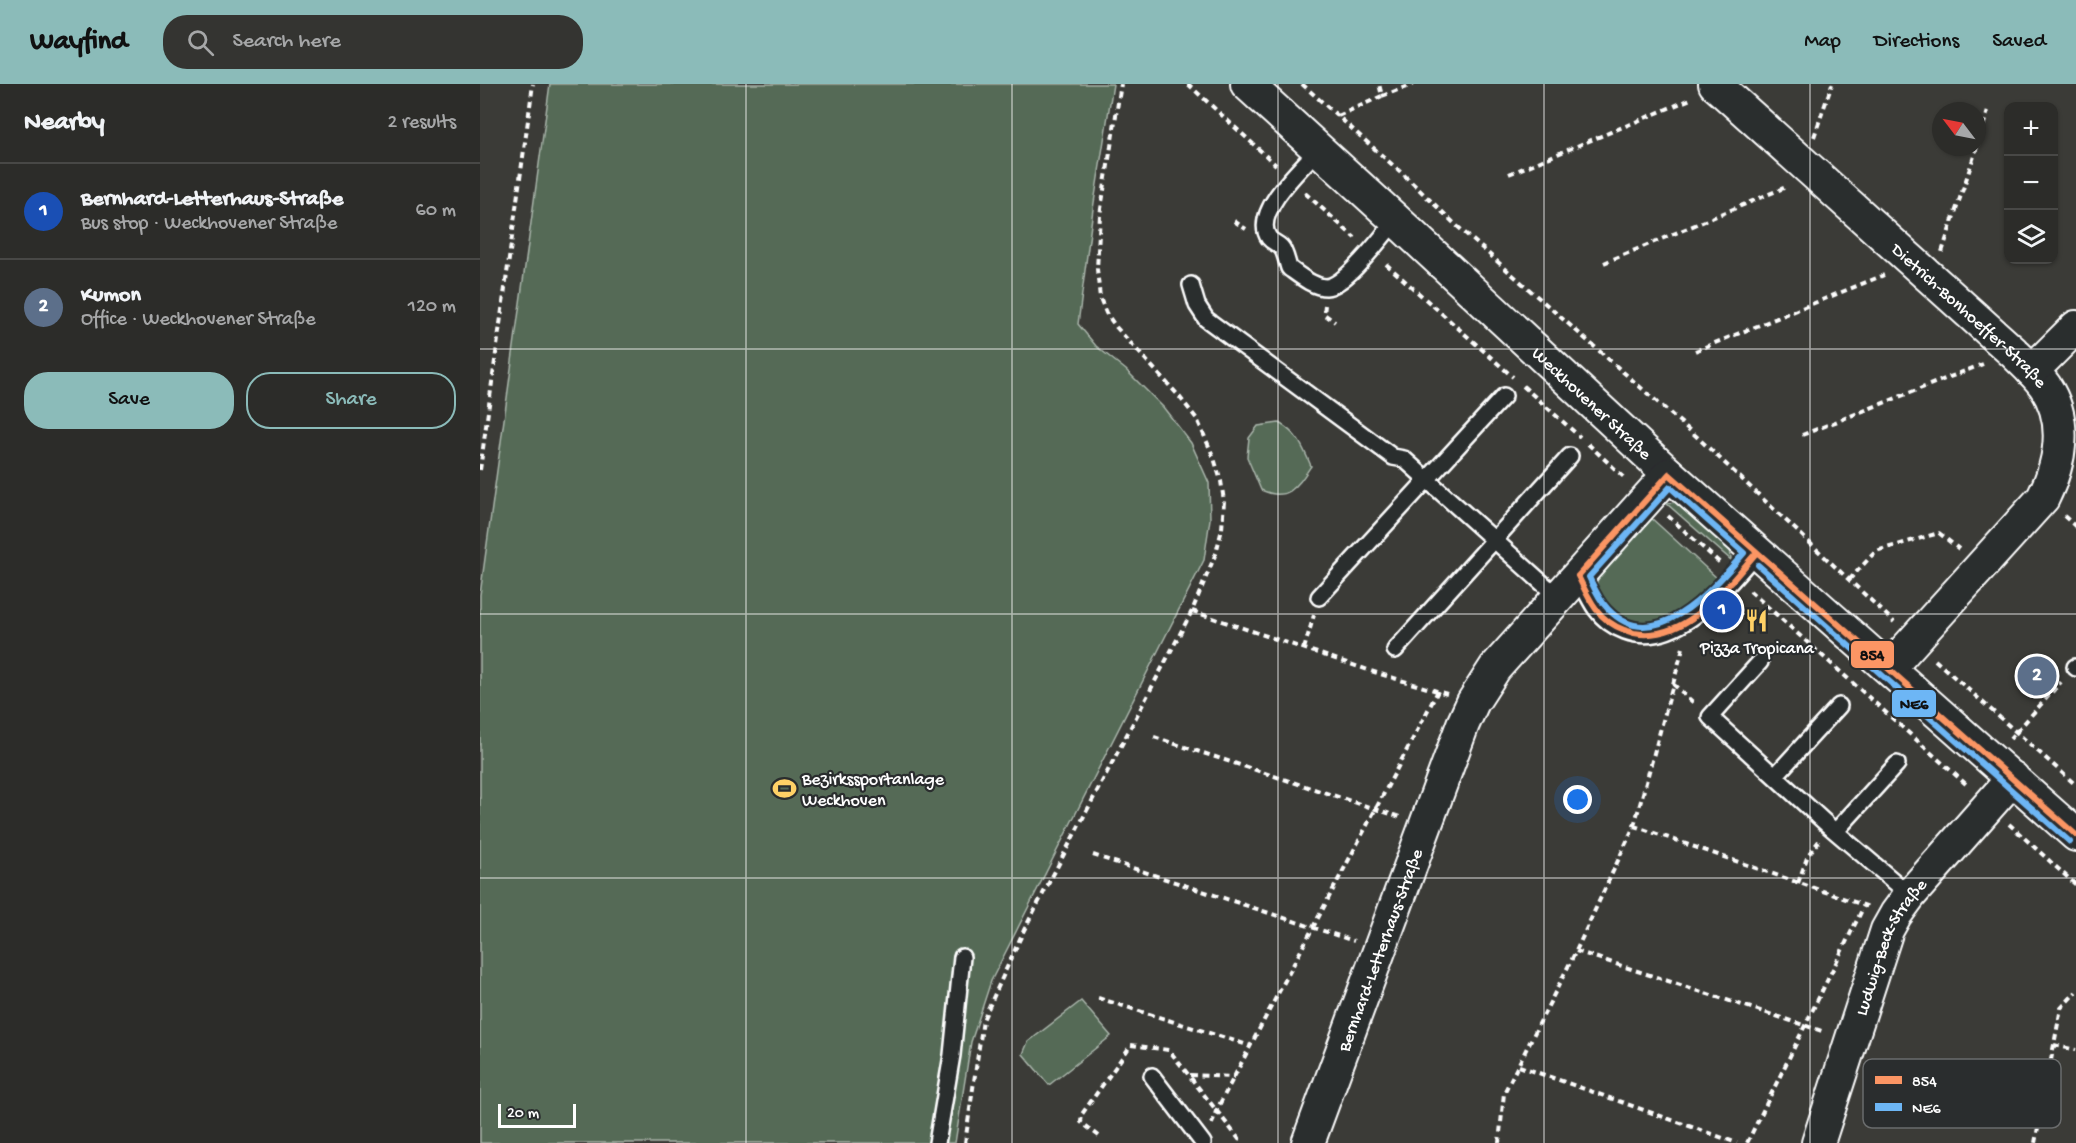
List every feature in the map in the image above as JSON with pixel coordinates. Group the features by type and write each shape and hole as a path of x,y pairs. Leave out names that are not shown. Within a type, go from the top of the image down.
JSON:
{"street":[{"name":"Weckhovener Straße","path":"1247,84 1669,474 2076,835"},
{"name":"Dietrich-Bonhoeffer-Straße","path":"1717,86 2023,362 2044,386 2054,402 2068,437 2043,498 1889,668"},
{"path":"2023,362 2076,327"},
{"name":"Bernhard-Letterhaus-Straße","path":"1308,1143 1473,702 1495,668 1669,474"},
{"name":"Ludwig-Beck-Straße","path":"1818,1143 1881,947 1903,904 2002,769"}],"lane":[{"path":"1319,149 1276,198 1267,213 1265,226 1269,239 1283,248 1289,268 1315,284 1328,287 1342,280 1396,220"},
{"path":"1191,285 1197,305 1206,319 1393,457 1404,459 1494,539 1569,587 1609,622 1623,630 1635,634 1650,634 1673,628 1692,617 1713,600 1756,552"},
{"path":"1319,597 1504,396"},
{"path":"1395,650 1570,456"},
{"path":"1760,662 1710,717 1833,829 1903,904"},
{"path":"1775,776 1839,706"},
{"path":"1833,829 1897,764"},
{"path":"936,1143 952,1055 962,957"},
{"path":"1152,1076 1203,1143"}],"path":[{"path":"480,470 533,84"},
{"path":"965,1143 982,1020 1024,930 1192,610 1216,553 1222,528 1224,501 1221,481 1197,419 1116,327 1106,313 1097,284 1100,215 1121,84"},
{"path":"1302,84 1404,175 1457,226 1696,436 1914,641 2076,785"},
{"path":"1379,84 1382,96"},
{"path":"1338,116 1414,84"},
{"path":"1604,263 1810,169 1832,84"},
{"path":"1509,174 1717,86"},
{"path":"1986,117 1988,111"},
{"path":"1695,351 1924,271 1973,156"},
{"path":"1234,221 1245,228"},
{"path":"1324,315 1335,322"},
{"path":"1802,435 2023,362"},
{"path":"1849,580 1876,551 1939,532 1979,568"},
{"path":"1304,649 1319,597"},
{"path":"1192,610 1304,649 1473,702"},
{"path":"1499,1143 1504,1093 1576,951 1634,826 1692,617"},
{"path":"2002,769 2016,732 2076,667"},
{"path":"1673,684 1695,704"},
{"path":"1211,1128 1216,1111 1438,691"},
{"path":"1154,737 1427,826"},
{"path":"1634,826 1864,906 1903,904"},
{"path":"1798,883 1808,855 1833,829"},
{"path":"1093,855 1380,949"},
{"path":"1747,1143 1864,906"},
{"path":"1576,951 1852,1040"},
{"path":"2051,1059 2061,1008 2076,992"},
{"path":"1098,998 1251,1046"},
{"path":"2054,1045 2076,1050"},
{"path":"1519,1066 1737,1143"},
{"path":"1190,1075 1234,1077"},
{"path":"2035,1143 2038,1128"}],"green space":[{"name":"Bezirkssportanlage Weckhoven","path":"550,84 1113,84 1078,324 1096,346 1126,370 1163,407 1191,443 1209,483 1210,519 1204,560 991,981 971,1042 955,1143 480,1143 480,595"},
{"path":"1279,423 1295,436 1311,466 1296,486 1285,493 1278,494 1261,490 1247,457 1249,438 1258,426"},
{"path":"1678,502 1730,544 1731,560 1666,503"},
{"path":"1649,516 1718,579 1685,612 1663,623 1641,625 1622,622 1601,605 1596,589 1599,571"},
{"path":"1081,1001 1111,1036 1049,1085 1023,1054 1028,1042"}],"transit line":[{"name":"854","path":"1669,474 2076,835"},
{"name":"854","path":"1578,576 1669,474"},
{"name":"NE6","path":"1670,487 1744,553 1717,583 1683,612 1664,622 1645,626 1626,622 1608,609 1597,594 1589,577 1670,487"},
{"name":"854","path":"1578,576 1588,597 1609,622 1634,633 1653,634 1688,621 1704,609 1757,552"},
{"name":"NE6","path":"1758,565 2070,842"}],"place":[{"name":"Bernhard-Letterhaus-Straße","path":"1722,610"},
{"name":"Pizza Tropicana","path":"1757,621"},
{"name":"Kumon","path":"2037,676"},
{"name":"Bezirkssportanlage Weckhoven","path":"784,788"}]}
